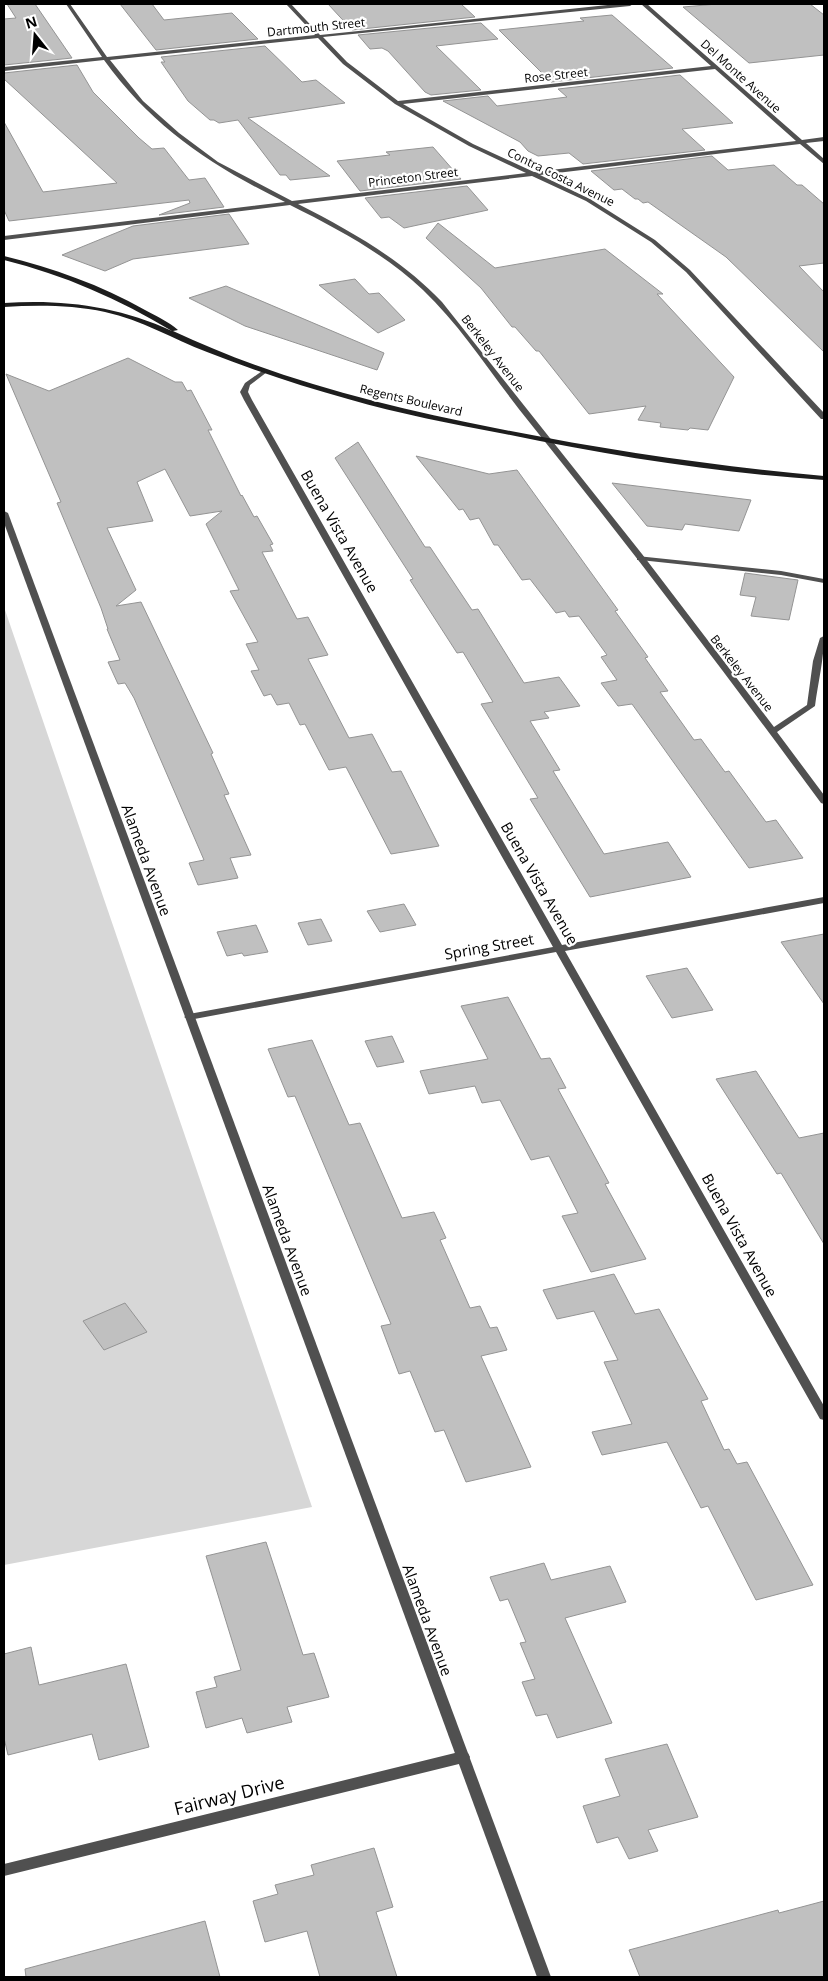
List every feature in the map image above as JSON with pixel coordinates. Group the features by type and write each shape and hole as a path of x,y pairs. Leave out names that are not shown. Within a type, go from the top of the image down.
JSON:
{"main road":[{"path":"4,258 52,272 104,291 147,312 206,349"},
{"name":"Regents Boulevard","path":"4,305 50,303 102,310 141,320 206,349 265,371 374,404 551,442 685,464 824,478"}],"street":[{"name":"Berkeley Avenue","path":"68,4 135,95 182,138 229,170 366,243 402,268 442,305 551,442 773,731 824,801"},
{"name":"Contra Costa Avenue","path":"288,4 361,76 398,103 444,131 611,213 671,255 824,417"},
{"name":"Dartmouth Street","path":"4,69 630,4"},
{"name":"Del Monte Avenue","path":"644,4 824,162"},
{"name":"Rose Street","path":"398,103 717,67"},
{"name":"Princeton Street","path":"4,238 824,139"},
{"name":"Buena Vista Avenue","path":"265,371 247,384 244,392 248,400 824,1416"},
{"name":"Alameda Avenue","path":"4,513 544,1977"},
{"path":"640,558 781,573 824,581"},
{"path":"773,731 811,706 817,661 824,638"},
{"name":"Spring Street","path":"189,1017 824,900"},
{"name":"Fairway Drive","path":"4,1870 463,1757"}],"shaded area":[{"path":"4,607 312,1507 4,1565"}],"building":[{"path":"7,4 35,4 72,58 4,65 4,19 16,18"},
{"path":"120,4 152,4 164,20 232,13 258,39 156,50"},
{"path":"328,4 461,4 475,17 352,30"},
{"path":"717,4 810,4 824,15 824,55 749,63 683,7"},
{"path":"612,15 673,68 551,82 499,30 584,21 580,18"},
{"path":"481,23 498,39 436,46 481,90 431,95 425,92 388,51 382,48 370,49 358,35"},
{"path":"265,46 302,82 316,80 345,103 248,118 330,176 290,180 286,175 280,175 238,120 219,123 210,120 188,101 161,62 165,62 161,57"},
{"path":"77,65 93,92 139,138 152,149 164,148 189,180 205,178 224,207 159,215 190,203 189,200 9,221 4,210 4,122 43,192 117,183 4,79 4,73"},
{"path":"680,75 733,123 682,129 705,150 583,164 569,153 538,156 528,151 520,142 443,101 488,96 497,106 567,97 558,89"},
{"path":"433,147 461,179 360,191 337,161 390,155 386,152"},
{"path":"712,156 728,170 774,165 797,185 802,185 824,204 824,263 799,266 824,292 824,352 726,257 648,202 643,203 635,199 622,189 614,190 591,171"},
{"path":"467,186 488,210 404,228 389,217 381,218 365,198"},
{"path":"229,214 249,244 133,259 105,271 62,255 133,226"},
{"path":"438,223 495,268 605,249 663,294 657,294 734,377 708,430 660,427 661,423 638,420 646,406 589,414 539,351 536,351 515,327 512,327 481,288 426,238"},
{"path":"355,279 369,294 379,293 405,320 378,333 319,285"},
{"path":"226,286 384,353 377,370 245,326 189,298"},
{"path":"128,358 175,382 182,382 187,391 191,390 212,430 208,430 241,496 254,517 257,516 273,544 270,545 273,551 262,552 297,619 308,617 328,655 308,659 349,738 372,734 392,772 401,771 439,846 391,854 346,767 329,770 305,724 300,725 289,703 277,705 271,694 264,696 251,671 259,670 246,644 258,642 230,591 239,590 206,524 222,511 190,516 165,469 137,482 153,521 107,528 136,590 116,606 141,602 213,753 211,754 229,794 224,795 251,855 230,858 238,878 198,885 189,863 204,860 134,698 125,683 118,684 108,662 120,660 107,629 101,608 57,503 61,502 6,374 49,391"},
{"path":"358,442 425,547 430,547 472,610 478,609 524,683 559,677 580,706 544,712 549,718 530,721 560,770 553,771 604,854 668,842 691,877 590,897 530,799 538,798 481,704 493,702 463,652 457,653 410,580 413,579 335,458"},
{"path":"416,456 489,474 517,470 618,610 615,611 648,657 645,658 668,691 660,692 694,740 701,739 725,772 729,771 766,822 776,820 803,858 749,868 632,704 618,706 601,683 617,680 601,657 607,655 579,616 569,617 565,611 556,613 530,579 522,580 498,545 494,545 479,518 470,520 463,509 459,510"},
{"path":"612,483 751,500 739,531 685,524 682,530 647,526"},
{"path":"745,573 798,580 789,620 751,616 756,597 740,595"},
{"path":"404,904 416,925 380,932 367,911"},
{"path":"321,919 332,941 308,945 298,923"},
{"path":"256,925 268,952 244,956 242,953 227,956 217,932"},
{"path":"824,934 824,1004 781,942"},
{"path":"687,968 713,1010 672,1018 646,976"},
{"path":"508,997 541,1059 550,1058 566,1088 558,1089 609,1183 605,1184 646,1259 591,1272 562,1216 578,1213 549,1156 531,1160 500,1100 482,1103 475,1086 429,1094 420,1071 488,1059 461,1006"},
{"path":"392,1036 404,1062 377,1067 365,1041"},
{"path":"312,1040 349,1125 360,1123 402,1218 434,1212 446,1238 440,1240 470,1308 480,1306 490,1328 497,1327 507,1350 481,1356 531,1467 466,1482 444,1430 435,1432 410,1371 399,1374 381,1326 391,1324 295,1096 288,1097 268,1049"},
{"path":"756,1071 799,1138 824,1133 824,1244 781,1173 777,1174 716,1079"},
{"path":"614,1274 635,1314 659,1309 708,1399 701,1401 724,1450 729,1449 737,1464 747,1462 813,1585 756,1600 708,1506 701,1508 667,1442 602,1455 592,1432 632,1424 604,1362 618,1360 594,1311 557,1319 543,1290"},
{"path":"125,1303 147,1332 104,1350 83,1321"},
{"path":"266,1542 303,1655 314,1653 329,1697 287,1707 292,1722 247,1733 242,1718 206,1728 196,1692 217,1687 214,1677 241,1670 206,1556"},
{"path":"544,1563 551,1580 610,1566 626,1602 565,1618 612,1723 557,1738 547,1714 536,1716 522,1682 535,1679 520,1643 526,1642 508,1599 500,1601 490,1577"},
{"path":"31,1647 39,1685 126,1664 149,1747 99,1760 92,1734 8,1755 4,1738 4,1654"},
{"path":"667,1744 698,1817 648,1830 658,1851 629,1859 618,1837 597,1843 583,1806 620,1796 605,1759"},
{"path":"374,1848 393,1907 376,1912 397,1977 320,1977 307,1931 265,1942 253,1901 278,1894 275,1885 314,1875 311,1865"},
{"path":"824,1901 824,1977 640,1977 629,1950 778,1910 779,1913"},
{"path":"205,1921 220,1977 26,1977 25,1969"}]}
